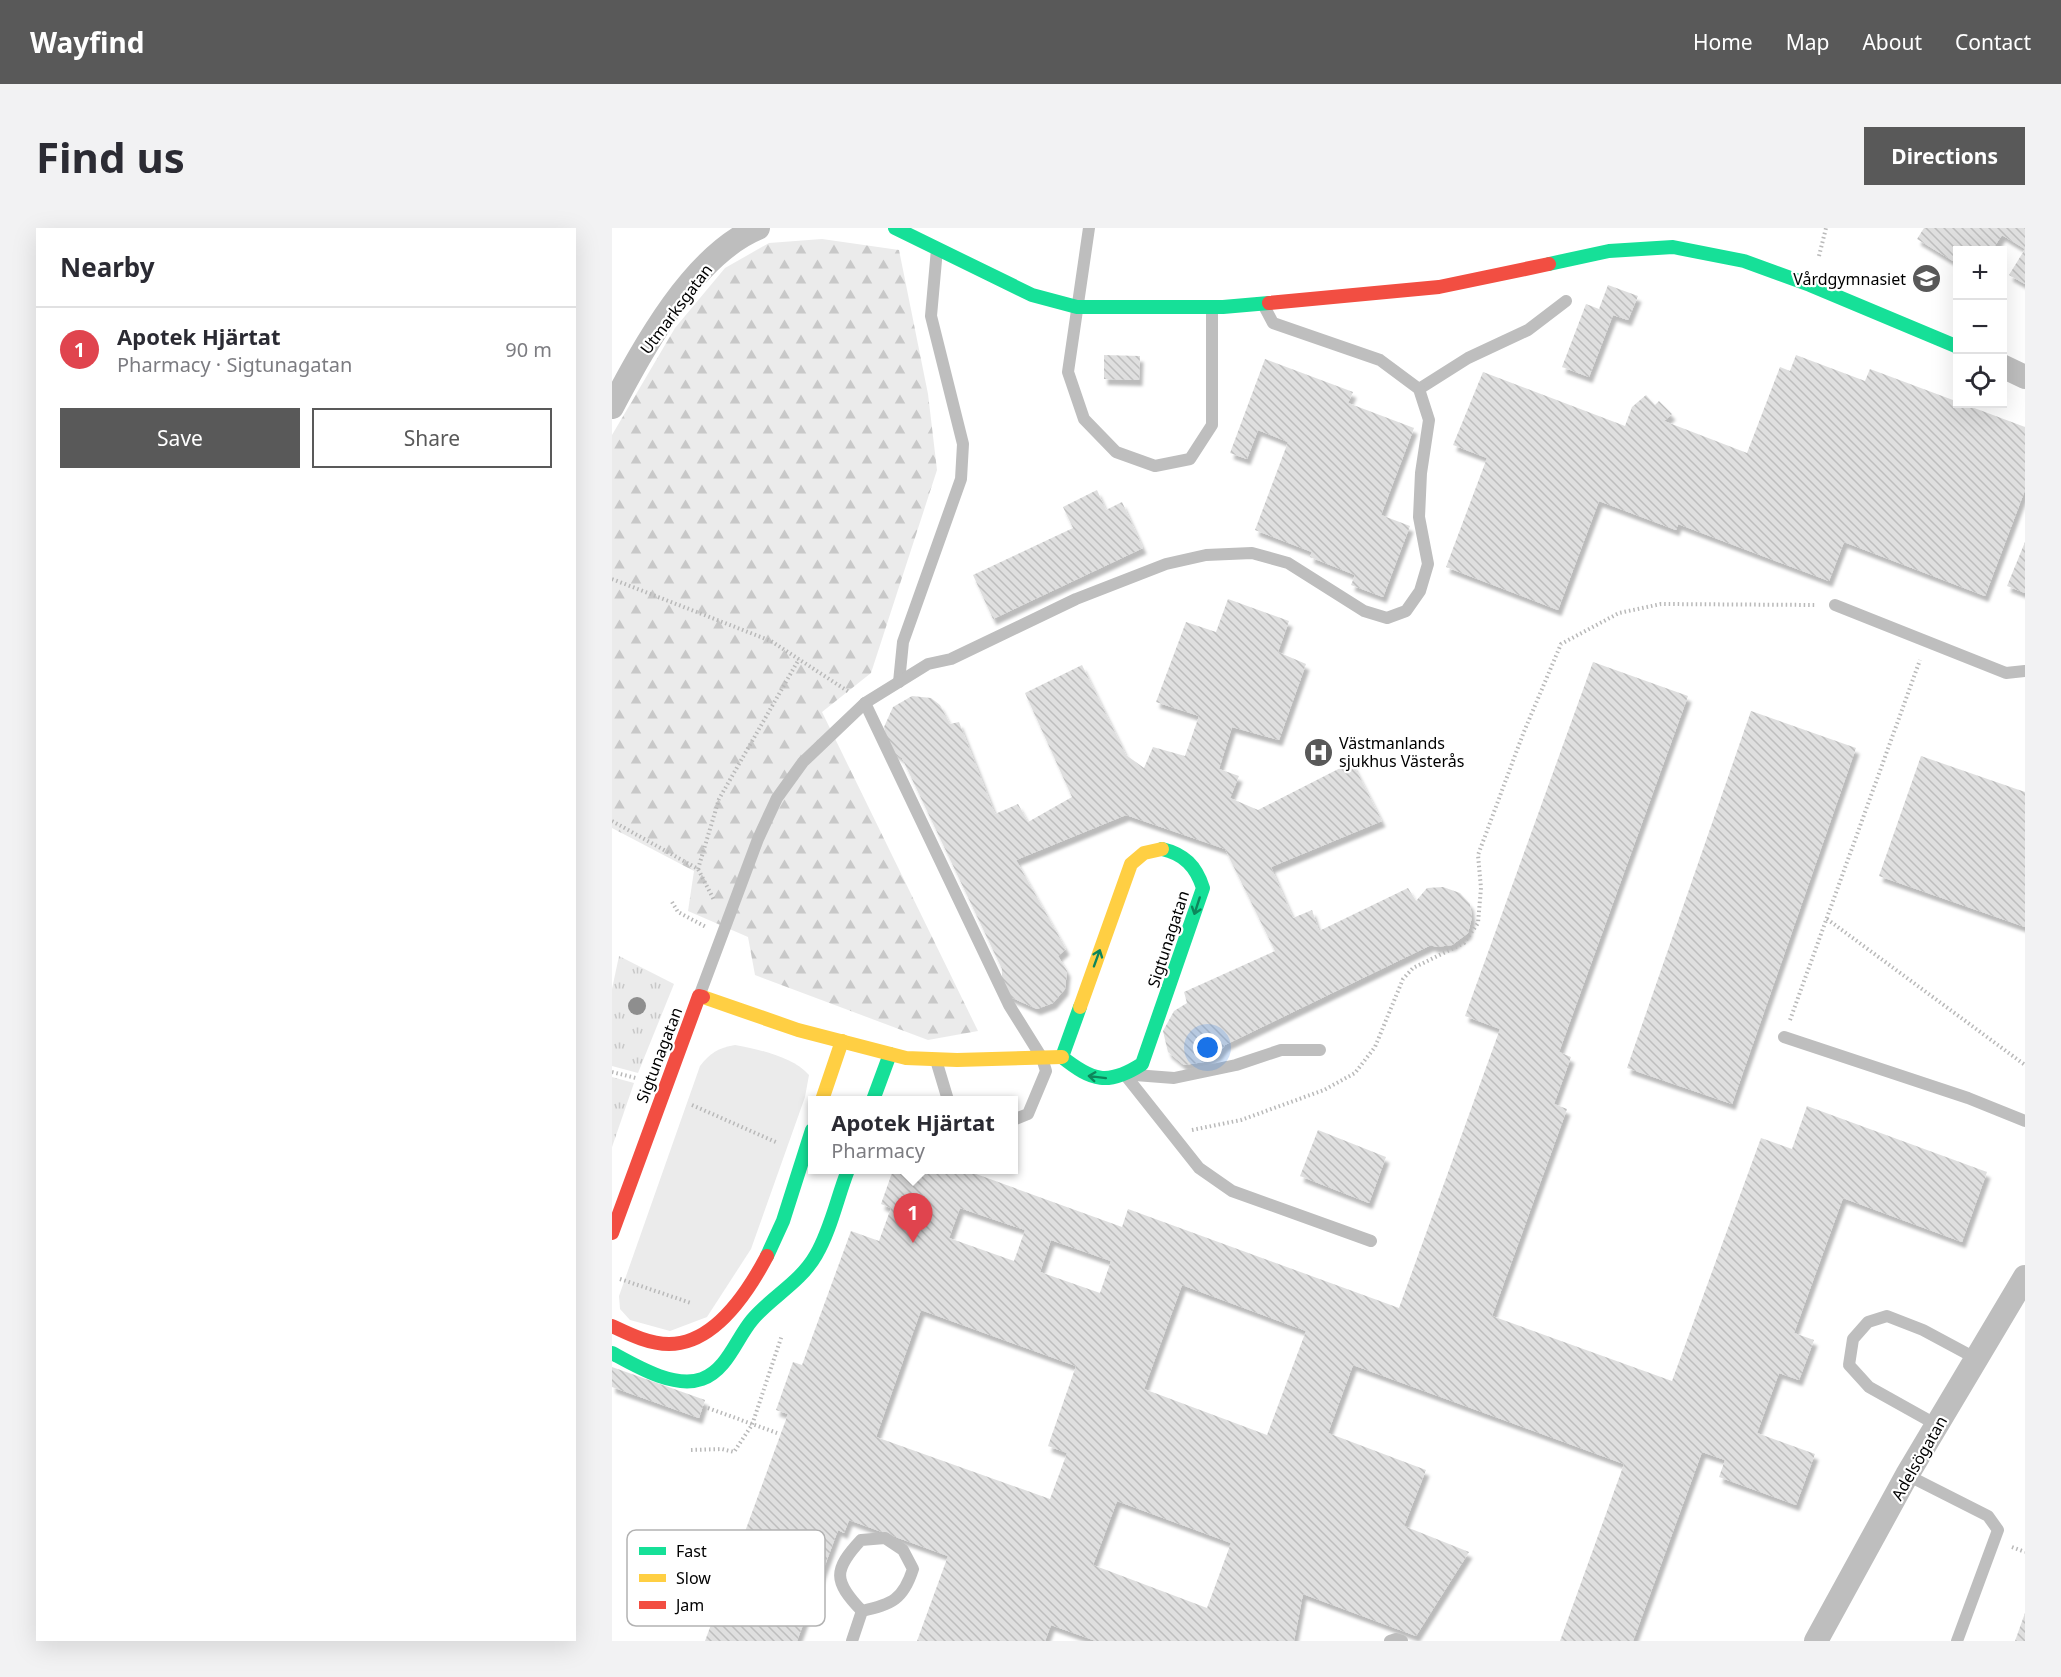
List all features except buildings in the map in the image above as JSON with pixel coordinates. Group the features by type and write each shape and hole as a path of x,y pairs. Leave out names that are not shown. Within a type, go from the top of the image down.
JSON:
{"street":[{"name":"Utmarksgatan","path":"612,407 648,340 703,268 747,233 758,228"},
{"path":"895,228 1032,295 1077,307 1212,307 1439,287 1608,251 1673,247 1744,261 1810,285 1953,344"},
{"path":"2007,368 2025,377"},
{"name":"Sigtunagatan","path":"612,1233 699,996 798,1030 890,1054 936,1059 1062,1057 1131,864 1144,853 1162,849 1172,851 1194,866 1203,888 1143,1064 1125,1075"},
{"path":"824,1096 842,1041"},
{"path":"875,1096 890,1054"},
{"path":"1062,1057 1086,1075 1111,1078 1125,1075"},
{"path":"612,1326 642,1339 670,1344 706,1335 729,1316 752,1289 770,1251 808,1144"},
{"path":"612,1353 676,1380 702,1379 724,1362 752,1320 771,1299 803,1276 817,1254 847,1174"},
{"name":"Adelsögatan","path":"1816,1641 1907,1476 2024,1281"}],"lane":[{"path":"1089,228 1068,372 1084,419 1116,452 1155,466 1190,459 1212,424 1212,307"},
{"path":"899,682 903,642 961,479 963,444 931,316 937,248"},
{"path":"1419,389 1468,358 1528,330 1566,301"},
{"path":"699,996 729,914 777,798 803,762 865,703 928,664 951,659 1076,599 1166,564 1206,555 1252,553 1288,563 1364,611 1387,618 1406,611 1420,591 1428,564 1419,517 1421,473 1429,420 1419,389 1380,360 1273,323 1262,304"},
{"path":"1834,605 2006,674 2025,671"},
{"path":"865,703 1009,1005 1042,1058 1046,1071 1028,1114 1018,1118"},
{"path":"1784,1037 1968,1098 2025,1121"},
{"path":"1125,1075 1174,1078 1236,1065 1281,1050 1320,1050"},
{"path":"936,1059 947,1096"},
{"path":"1125,1075 1199,1168 1232,1191 1371,1241"},
{"path":"1937,1425 1869,1387 1849,1365 1853,1339 1868,1322 1887,1316 1923,1330 1977,1359"},
{"path":"1907,1476 1988,1516 1998,1530 1956,1641"},
{"path":"885,1538 903,1550 913,1569 906,1589 889,1605 862,1611 846,1594 840,1577 843,1559 861,1540 885,1538"},
{"path":"852,1641 862,1611"},
{"path":"1390,1641 1396,1639 1402,1641"}],"path":[{"path":"1818,260 1826,228"},
{"path":"612,579 771,641 865,703"},
{"path":"1169,1129 1191,1130 1241,1120 1324,1090 1355,1073 1375,1047 1403,979 1413,968 1464,943 1478,922 1480,888 1478,855 1523,734 1562,644 1619,614 1661,604 1834,605"},
{"path":"1784,1037 1926,642"},
{"path":"698,869 719,798 799,659"},
{"path":"612,821 698,869 719,910 729,914"},
{"path":"672,902 678,912 701,925"},
{"path":"1827,919 2025,1065"},
{"path":"612,1072 636,1078"},
{"path":"682,1101 779,1144"},
{"path":"620,1279 698,1306"},
{"path":"701,1406 777,1433"},
{"path":"691,1450 722,1449"}],"green space":[{"path":"822,239 899,250 928,394 937,470 871,673 822,712 978,1031 928,1040 755,975 748,937 688,911 694,871 612,828 612,435 675,328 725,268 769,243"},
{"path":"619,956 674,984 638,1073 612,1066 612,989"},
{"path":"735,1045 785,1059 809,1075 805,1097 751,1249 707,1317 670,1331 630,1320 620,1309 619,1296 700,1066 715,1052"},
{"path":"612,1077 634,1083 612,1147"}],"traffic: fast":[{"path":"895,228 1032,295 1077,307 1223,307 1269,303"},
{"path":"1549,264 1609,251 1673,247 1744,261 1810,285 1953,345"},
{"path":"1080,1007 1062,1057 1082,1071 1100,1078 1119,1076 1142,1064 1203,888 1197,873 1188,862 1177,854 1162,849"},
{"path":"874,1096 890,1054"},
{"path":"767,1256 783,1221 808,1143"},
{"path":"612,1353 644,1370 668,1379 691,1381 711,1375 725,1361 752,1320 802,1274 816,1255 826,1235 847,1174"}],"traffic: slow":[{"path":"1080,1007 1131,864 1144,853 1162,849"},
{"path":"703,997 798,1030 906,1058 957,1060 1062,1057"},
{"path":"823,1096 842,1041"}],"traffic: jam":[{"path":"1269,303 1439,287 1549,264"},
{"path":"612,1233 699,996 703,997"},
{"path":"612,1326 639,1338 662,1344 686,1342 715,1326 728,1314 740,1300 767,1256"}],"place":[{"name":"Vårdgymnasiet","path":"1927,279"},
{"name":"Västmanlands sjukhus Västerås","path":"1318,752"},
{"name":"Apotek Hjärtat","path":"913,1243"}]}
